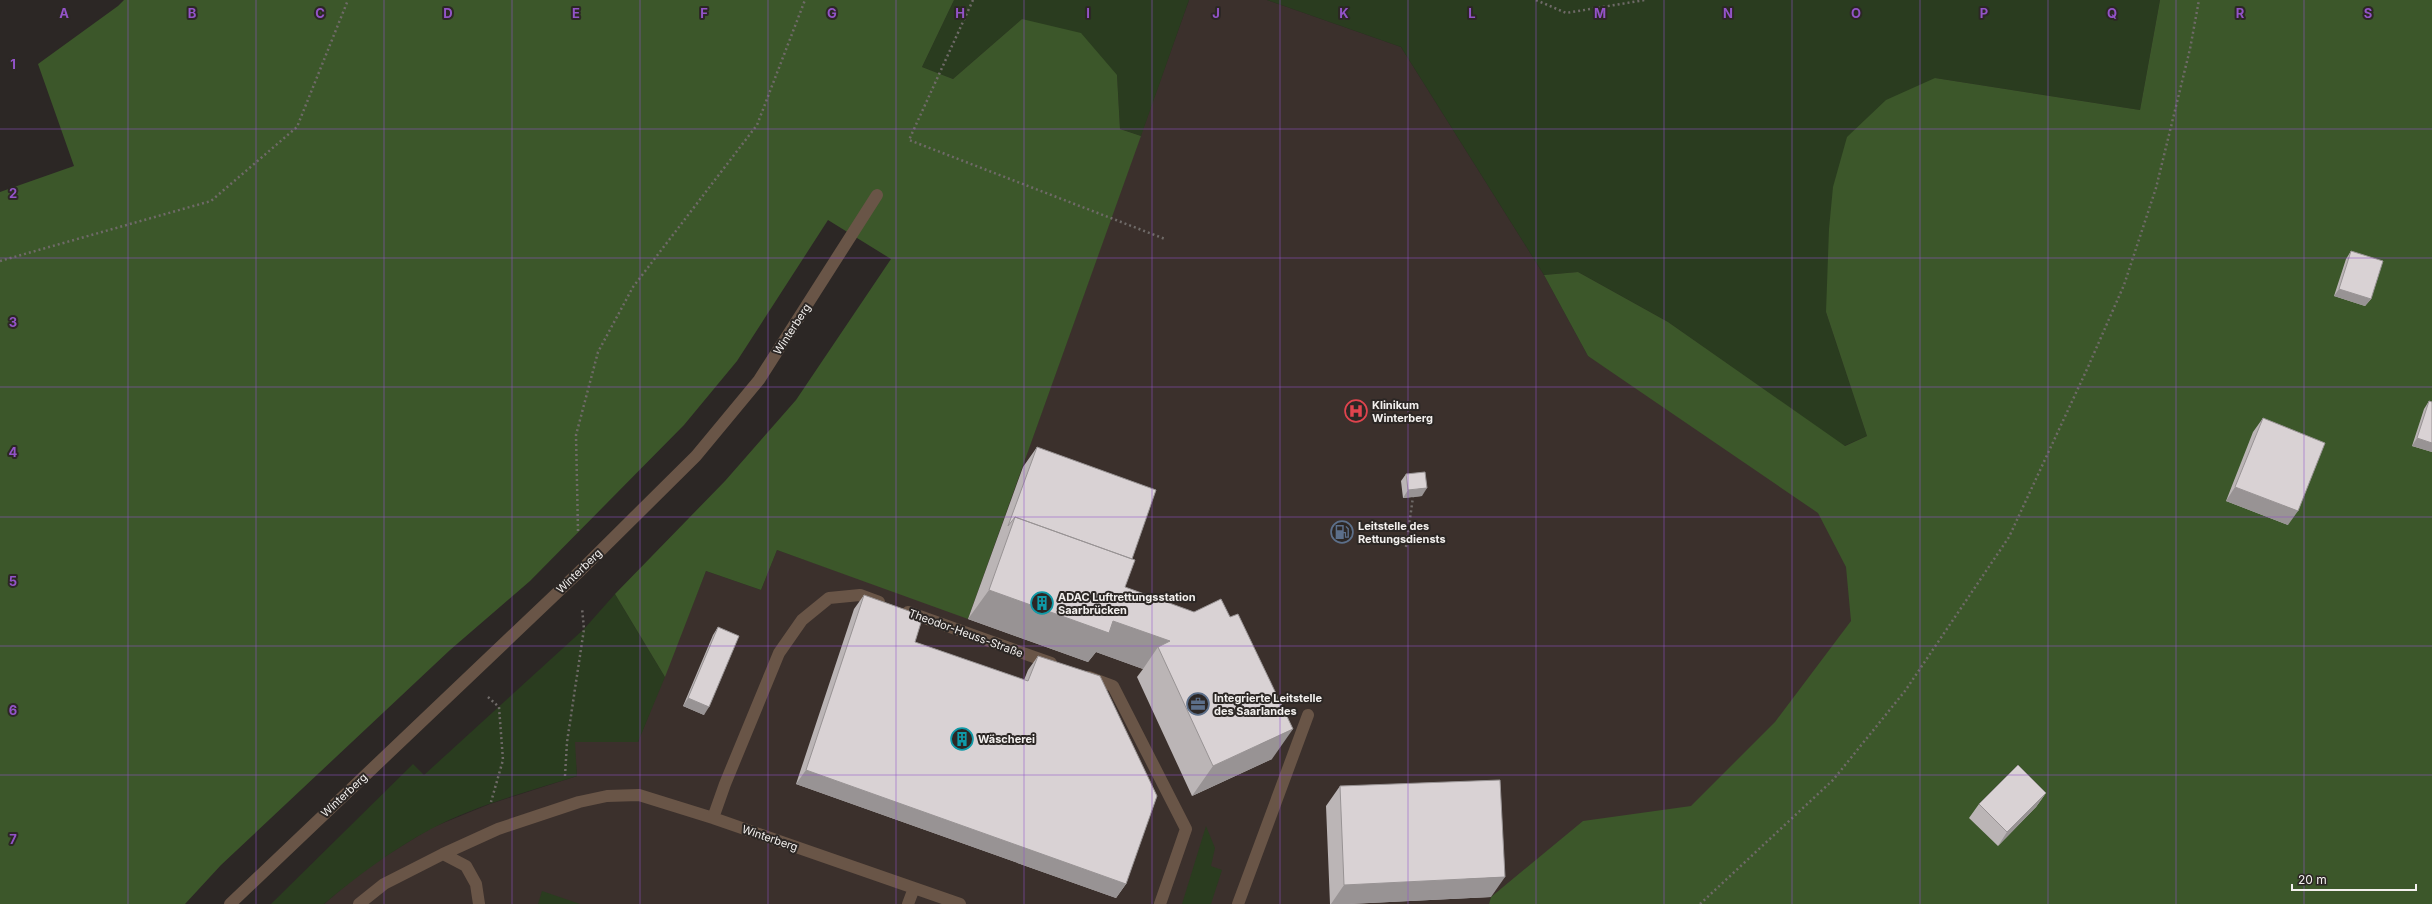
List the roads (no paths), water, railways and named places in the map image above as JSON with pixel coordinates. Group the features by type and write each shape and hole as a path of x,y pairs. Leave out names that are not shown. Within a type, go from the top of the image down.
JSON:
{"street":[{"name":"Winterberg","path":"230,904 579,572 696,456 759,380 877,196"},
{"name":"Theodor-Heuss-Straße","path":"713,818 724,784 779,653 802,620 829,598 860,595 1061,667"},
{"path":"1076,672 1113,686 1186,829 1160,904"},
{"path":"1238,904 1308,715"},
{"name":"Winterberg","path":"359,904 384,884 443,854 498,829 567,806 607,796 639,795 713,818 960,904"},
{"path":"443,854 466,866 476,884 480,904"},
{"path":"908,904 914,888"}],"place":[{"name":"Klinikum Winterberg","path":"1356,411"},
{"name":"Leitstelle des Rettungsdiensts","path":"1342,532"},
{"name":"ADAC Luftrettungsstation Saarbrücken","path":"1042,603"},
{"name":"Integrierte Leitstelle des Saarlandes","path":"1198,704"},
{"name":"Wäscherei","path":"962,739"}]}
